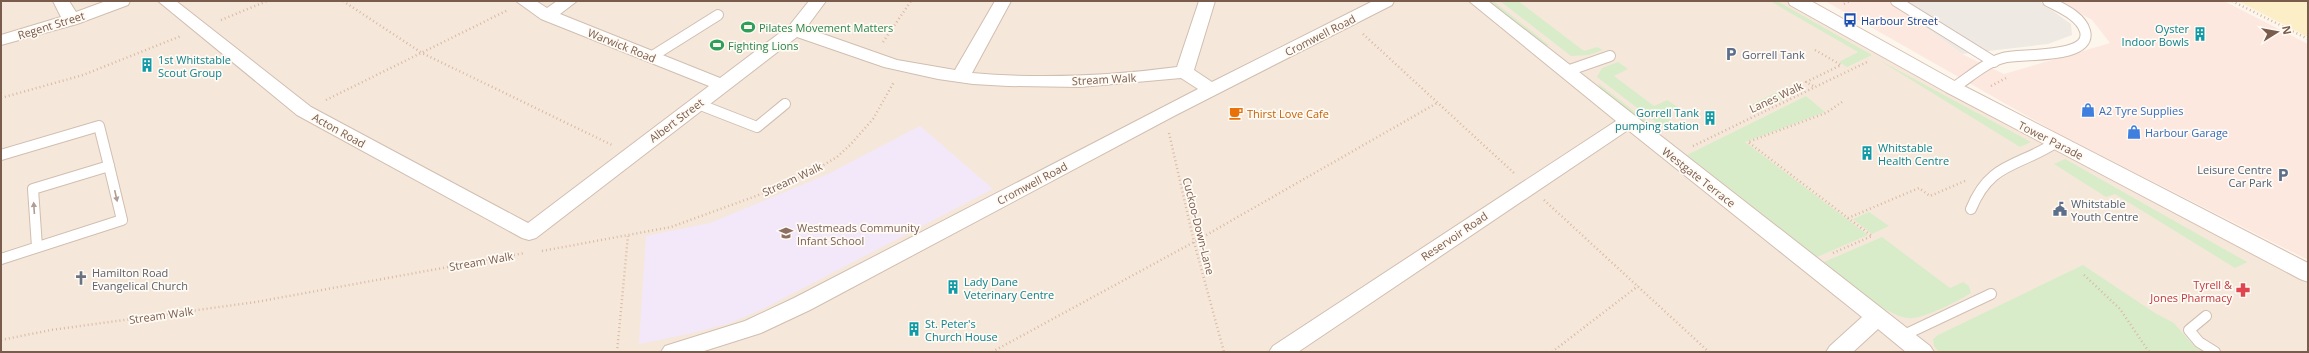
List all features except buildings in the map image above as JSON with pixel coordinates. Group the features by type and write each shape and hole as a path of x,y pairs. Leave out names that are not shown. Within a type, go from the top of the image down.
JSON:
{"main road":[{"name":"Tower Parade","path":"1797,1 2055,143 2308,273"}],"street":[{"path":"61,1 71,20"},
{"name":"Regent Street","path":"1,40 71,20 122,1"},
{"name":"Acton Road","path":"166,1 304,111 529,233"},
{"path":"547,15 569,1"},
{"name":"Albert Street","path":"529,233 795,30 818,1"},
{"path":"961,76 1003,1"},
{"path":"1207,1 1190,51 1185,72 1211,90"},
{"name":"Cromwell Road","path":"673,352 753,327 802,304 1167,112 1386,1"},
{"name":"Westgate Terrace","path":"1477,1 1922,352"},
{"name":"Warwick Road","path":"525,2 547,15 722,85"},
{"name":"Stream Walk","path":"795,30 903,67 961,76 1024,81 1092,81 1185,72"},
{"name":"Reservoir Road","path":"1281,352 1628,121"},
{"path":"1838,352 1877,317"}],"lane":[{"path":"1896,1 1904,4 1994,62"},
{"path":"1953,88 1994,62 2009,56 2059,53 2073,50 2082,44 2086,39 2086,32 2081,24 2072,15 2048,1"},
{"path":"651,57 718,15"},
{"path":"1567,71 1610,56"},
{"path":"698,104 758,127 785,104"},
{"path":"1,155 99,126 122,220 1,259"},
{"path":"1971,209 1982,187 1996,172 2047,150 2055,143"},
{"path":"37,247 33,189 109,166"},
{"path":"1902,336 1991,294"},
{"path":"2206,316 2189,330 2199,342 2215,352"}],"path":[{"path":"1,98 83,75 267,1"},
{"path":"343,1 422,53 632,154"},
{"path":"873,57 911,1"},
{"path":"2232,1 2308,39"},
{"path":"304,111 525,2"},
{"path":"1348,20 1709,352"},
{"path":"1815,50 1841,65 1806,82 1815,88"},
{"name":"Lanes Walk","path":"1673,156 1815,88 1874,58 1876,54 1884,50"},
{"name":"Stream Walk","path":"540,251 671,227 702,217 814,170 837,157 873,119 903,67"},
{"path":"1810,263 1872,236 1748,142 1826,113 1842,102"},
{"path":"992,352 1194,242 1437,103"},
{"name":"Cuckoo-Down-Lane","path":"1167,112 1176,120 1167,125 1194,242 1224,352"},
{"path":"1848,218 1919,188 1930,196 1983,173 1996,172"},
{"path":"617,352 628,236"},
{"name":"Stream Walk","path":"1,340 51,330 256,302 532,252"},
{"path":"2084,275 2120,309 2149,352"},
{"path":"1552,352 1638,286"}],"shaded area":[{"path":"1,1 1785,1 1891,60 2308,284 2308,352 1,352"},
{"path":"1825,1 1890,1 1962,54 2004,74 2110,43 2092,20 2059,1 2224,1 2308,44 2308,260 2057,133"},
{"path":"1890,1 2039,1 2071,24 2072,35 2048,44 1962,54"},
{"name":"Westmeads Community Infant School","path":"920,126 993,189 763,309 730,323 639,344 646,236 710,223 828,174"}],"green space":[{"path":"1488,1 1493,1 1549,45 1545,46"},
{"path":"1500,1 1518,1 1584,51 1597,47 1603,50 1589,55 1571,56"},
{"path":"1770,1 1777,1 1872,55 1847,67 1839,62 1858,52"},
{"path":"1879,60 2031,142 2020,147"},
{"path":"1618,62 1628,69 1614,76 1654,106 1667,100 1679,108 1667,113 1670,118 1669,124 1662,127 1597,77 1602,68"},
{"path":"1598,83 1653,126 1644,124 1601,89"},
{"path":"1790,86 1799,91 1762,110 1752,104"},
{"path":"1806,96 1825,112 1745,142 1868,235 1817,257 1687,155"},
{"path":"2065,159 2248,262 2235,268 2115,194 2106,197 2054,164"},
{"path":"1869,212 1889,226 1872,234 1853,219"},
{"path":"1882,237 1950,288 1963,282 1969,286 1971,293 1949,305 1922,316 1908,318 1898,316 1864,295 1824,262"},
{"path":"2083,265 2155,313 2174,323 2194,346 2204,352 1939,352 1934,346 1933,339 1938,335"}],"sand":[{"path":"2238,1 2308,1 2308,37"}],"place":[{"name":"Harbour Street","path":"1850,20"},
{"name":"Pilates Movement Matters","path":"748,27"},
{"name":"Oyster Indoor Bowls","path":"2200,34"},
{"name":"Fighting Lions","path":"717,45"},
{"name":"Gorrell Tank","path":"1731,54"},
{"name":"1st Whitstable Scout Group","path":"147,65"},
{"name":"A2 Tyre Supplies","path":"2088,110"},
{"name":"Thirst Love Cafe","path":"1236,113"},
{"name":"Gorrell Tank pumping station","path":"1710,118"},
{"name":"Harbour Garage","path":"2134,132"},
{"name":"Whitstable Health Centre","path":"1867,153"},
{"name":"Leisure Centre Car Park","path":"2283,175"},
{"name":"Whitstable Youth Centre","path":"2060,209"},
{"name":"Westmeads Community Infant School","path":"786,233"},
{"name":"Hamilton Road Evangelical Church","path":"81,278"},
{"name":"Lady Dane Veterinary Centre","path":"953,287"},
{"name":"Tyrell & Jones Pharmacy","path":"2243,290"},
{"name":"St. Peter's Church House","path":"914,329"}]}
